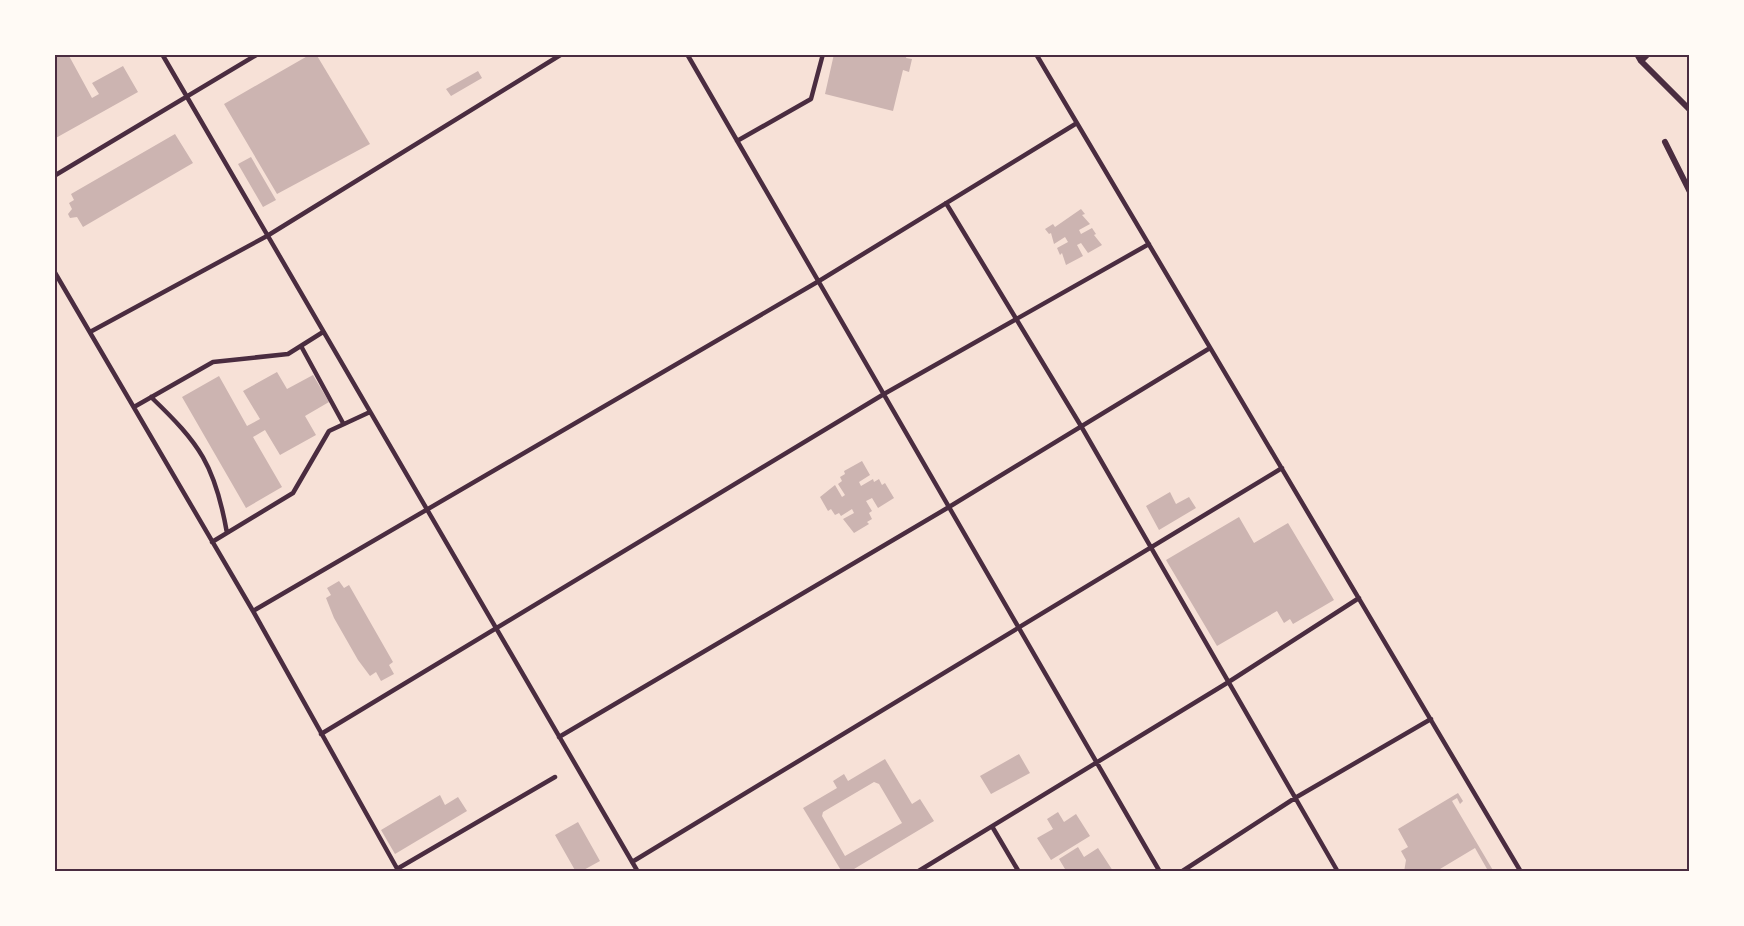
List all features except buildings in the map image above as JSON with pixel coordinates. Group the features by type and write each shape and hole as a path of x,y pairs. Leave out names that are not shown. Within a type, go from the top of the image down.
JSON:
{"street":[{"path":"1638,54 1641,61 1690,110"},
{"path":"1641,61 1648,54"},
{"path":"1665,142 1690,192"}],"lane":[{"path":"162,54 638,872"},
{"path":"54,176 258,54"},
{"path":"90,332 267,236 562,54"},
{"path":"687,54 1160,872"},
{"path":"737,141 811,99 823,54"},
{"path":"1036,54 1521,872"},
{"path":"253,611 819,281 1077,123"},
{"path":"946,203 1015,320 1082,426 1227,683 1338,872"},
{"path":"321,734 497,630 884,394 1149,244"},
{"path":"54,271 253,611 398,871 555,777"},
{"path":"134,407 213,362 288,354 323,332"},
{"path":"301,346 343,423"},
{"path":"559,737 949,507 1210,348"},
{"path":"152,397 188,433 214,477 220,492 227,533"},
{"path":"212,542 293,493 329,432 343,423 370,412"},
{"path":"632,862 1020,629 1282,468"},
{"path":"917,872 993,828 1096,761 1227,683 1359,598"},
{"path":"1180,872 1295,798 1431,719"},
{"path":"993,828 1019,872"}]}
